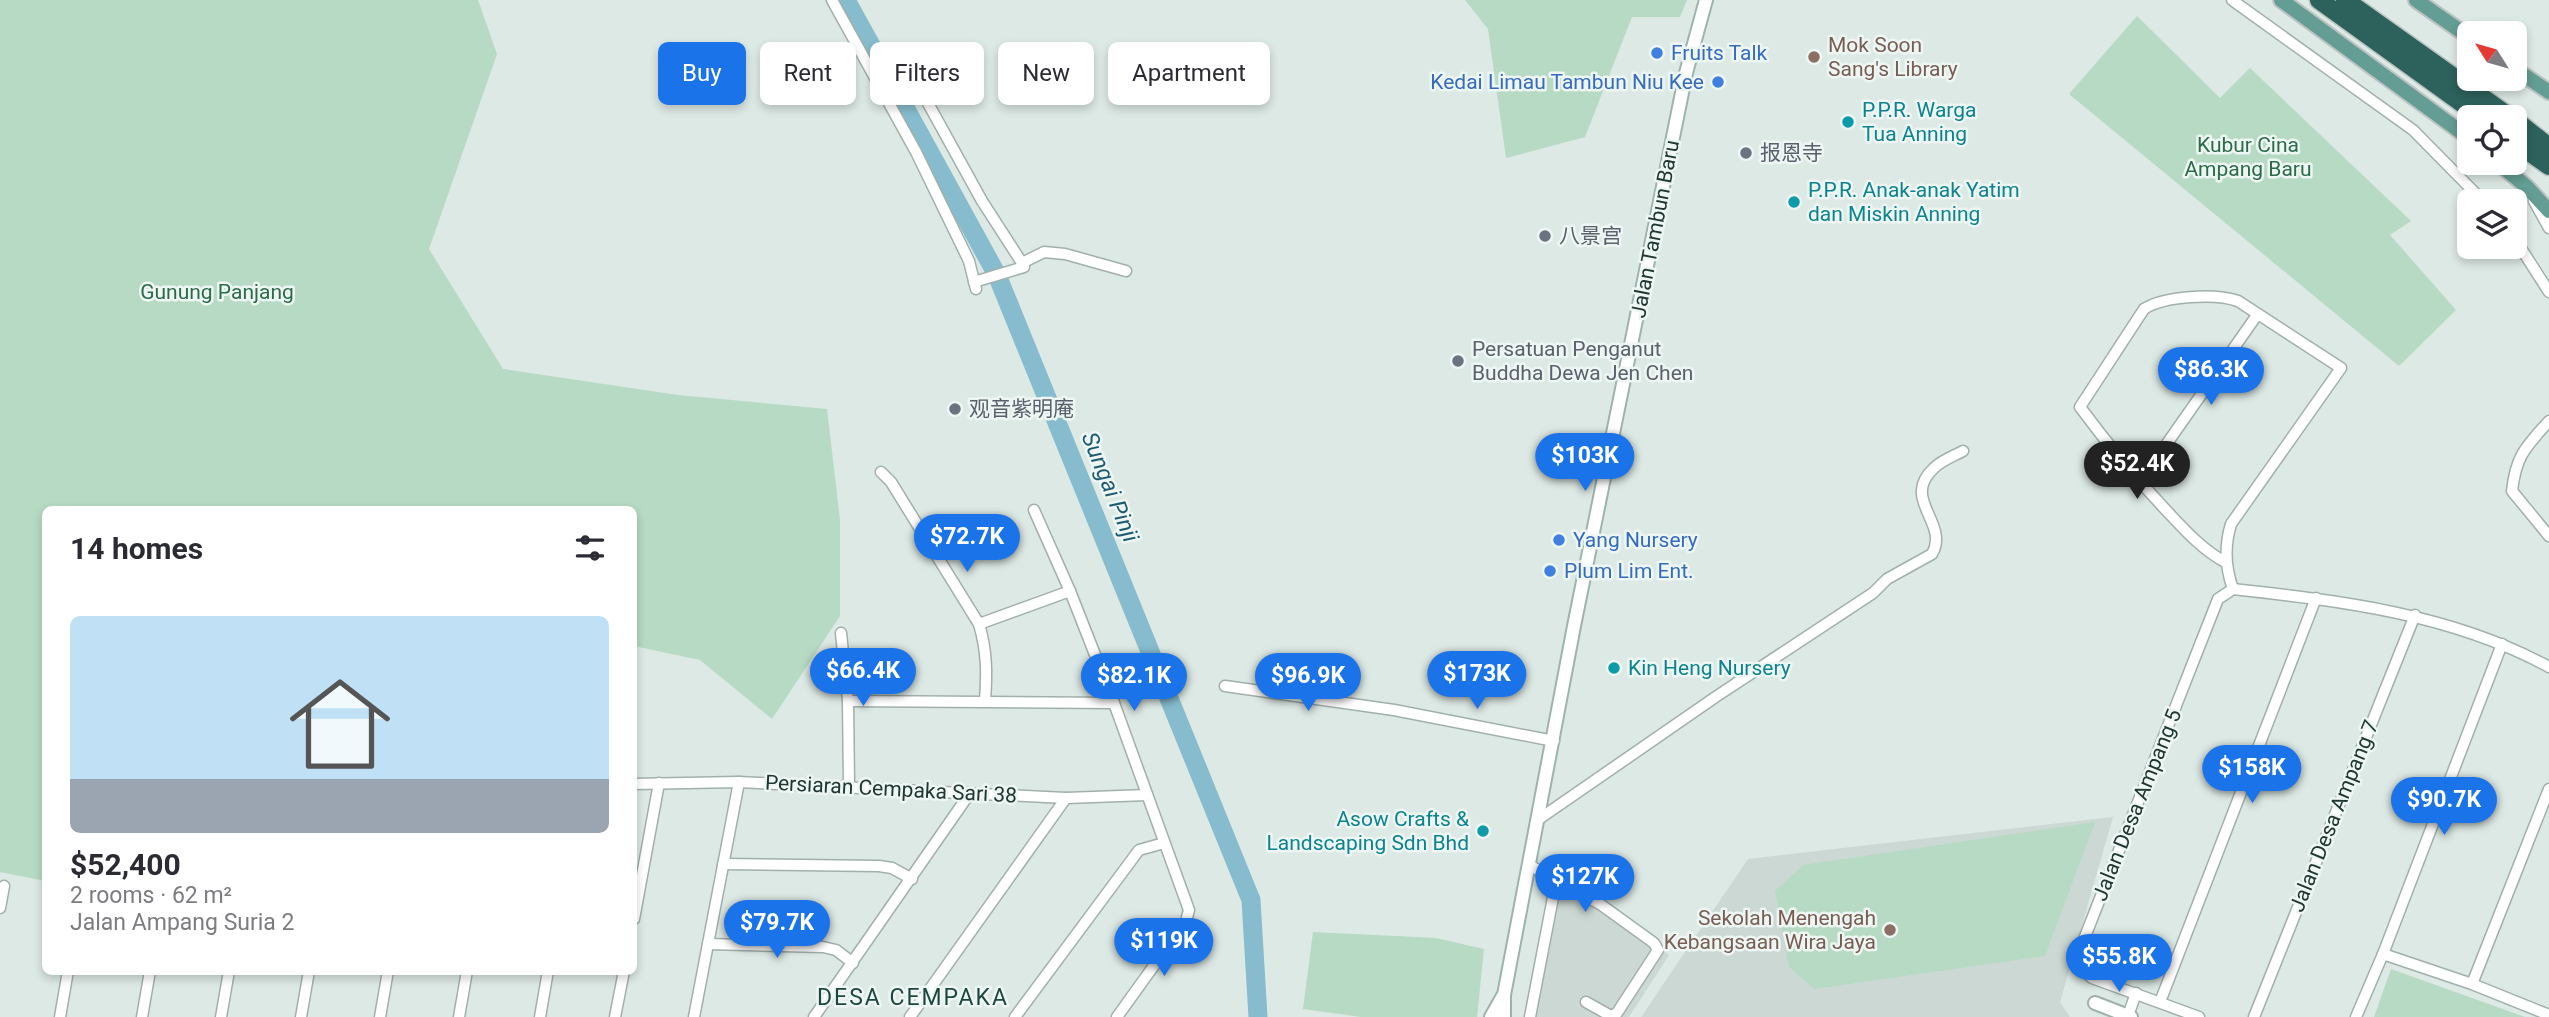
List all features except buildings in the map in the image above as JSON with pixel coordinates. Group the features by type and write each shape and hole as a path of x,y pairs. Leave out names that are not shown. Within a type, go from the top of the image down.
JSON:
{"highway":[{"path":"2319,0 2464,105"},
{"path":"2345,0 2493,105"},
{"path":"2527,130 2549,147"},
{"path":"2527,150 2549,166"}],"main road":[{"name":"Jalan Tambun Baru","path":"1504,1017 1504,995 1574,626 1678,109 1693,42 1706,0"},
{"path":"2281,0 2457,129"},
{"path":"2416,0 2457,29"},
{"path":"2527,77 2549,92"},
{"path":"2512,175 2549,211"},
{"name":"Jalan Tambun Baru","path":"1491,1017 1504,995"},
{"path":"2095,1003 2129,1016"}],"street":[{"path":"832,0 916,152 969,261 975,286 986,279 1024,267 982,201 929,105"},
{"path":"2232,0 2413,130 2471,189"},
{"path":"2527,187 2549,228"},
{"path":"1022,263 1044,252 1065,254 1126,271"},
{"path":"2527,258 2549,292"},
{"path":"2225,562 2205,551 2140,482 2080,407 2144,309 2155,302 2225,296 2238,301 2341,368 2231,524 2225,562 2234,589 2316,598 2415,615 2502,644 2549,667"},
{"path":"2140,482 2257,315"},
{"path":"2549,421 2515,466 2512,491 2549,536"},
{"path":"1539,819 1717,696 1873,593 1887,579 1932,554 1936,549 1936,539 1921,495 1922,481 1936,466 1963,451"},
{"path":"881,472 891,482 979,624 988,668 985,701"},
{"path":"1034,510 1070,591 1114,703 1189,910 1186,920 1117,1017"},
{"name":"Jalan Desa Ampang 5","path":"2199,1017 2092,978 2079,966 2077,957 2218,599 2234,589"},
{"path":"979,624 1070,591"},
{"path":"2160,1002 2316,598"},
{"name":"Jalan Desa Ampang 7","path":"2254,1017 2415,615"},
{"path":"841,633 848,701 849,785"},
{"path":"2356,1017 2383,954 2502,644"},
{"path":"1225,686 1394,710 1554,741"},
{"path":"848,701 1114,703"},
{"path":"694,1017 739,782"},
{"name":"Persiaran Cempaka Sari 38","path":"637,784 739,782 1066,797 1147,795"},
{"path":"637,903 659,783"},
{"path":"2472,984 2549,789"},
{"path":"814,1017 970,793"},
{"path":"910,1017 1066,797"},
{"path":"1015,1017 1139,850 1164,843"},
{"path":"723,864 879,866 892,868 912,879"},
{"path":"1529,864 1600,904 1654,943 1658,950 1617,1013 1611,1016 1605,1014 1586,1002"},
{"path":"1530,1017 1556,881"},
{"path":"0,908 4,886"},
{"path":"708,944 823,947 836,950 853,962"},
{"path":"2383,954 2472,984 2549,1015"},
{"path":"60,1017 67,975"},
{"path":"142,1017 149,975"},
{"path":"221,1017 228,975"},
{"path":"301,1017 308,975"},
{"path":"380,1017 387,975"},
{"path":"459,1017 466,975"},
{"path":"540,1017 547,975"},
{"path":"615,1017 623,975"},
{"path":"2129,1016 2136,993"}],"shaded area":[{"name":"Sekolah Menengah Kebangsaan Wira Jaya","path":"2113,817 2060,1002 2070,1017 1641,1017 1748,859"},
{"path":"1554,876 1669,955 1629,1017 1532,1017"}],"green space":[{"name":"Gunung Panjang","path":"0,0 478,0 497,54 429,249 503,369 678,395 827,409 840,520 840,616 772,719 700,660 637,647 637,506 42,506 42,880 0,872"},
{"path":"1465,0 1687,0 1680,17 1632,17 1585,137 1506,158 1488,29"},
{"name":"Kubur Cina Ampang Baru","path":"2137,16 2220,98 2250,68 2411,221 2390,235 2456,310 2399,366 2069,94"},
{"path":"2095,822 2045,956 1814,989 1789,967 1775,891 1803,865"},
{"path":"1313,932 1436,938 1484,949 1477,1017 1361,1017 1303,1009"},
{"path":"2391,969 2525,1017 2374,1017"}],"waterway":[{"name":"Sungai Pinji","path":"846,0 997,275 1251,900 1258,1017"}],"place":[{"name":"Fruits Talk","path":"1657,53"},
{"name":"Mok Soon Sang's Library","path":"1814,57"},
{"name":"Kedai Limau Tambun Niu Kee","path":"1718,82"},
{"name":"P.P.R. Warga Tua Anning","path":"1848,122"},
{"name":"报恩寺","path":"1746,153"},
{"name":"P.P.R. Anak-anak Yatim dan Miskin Anning","path":"1794,202"},
{"name":"八景宫","path":"1545,236"},
{"name":"Persatuan Penganut Buddha Dewa Jen Chen","path":"1458,361"},
{"name":"观音紫明庵","path":"955,409"},
{"name":"Yang Nursery","path":"1559,540"},
{"name":"Plum Lim Ent.","path":"1550,571"},
{"name":"Kin Heng Nursery","path":"1614,668"},
{"name":"Asow Crafts & Landscaping Sdn Bhd","path":"1483,831"},
{"name":"Sekolah Menengah Kebangsaan Wira Jaya","path":"1890,930"}],"district":[{"name":"DESA CEMPAKA","path":"913,997"}]}
